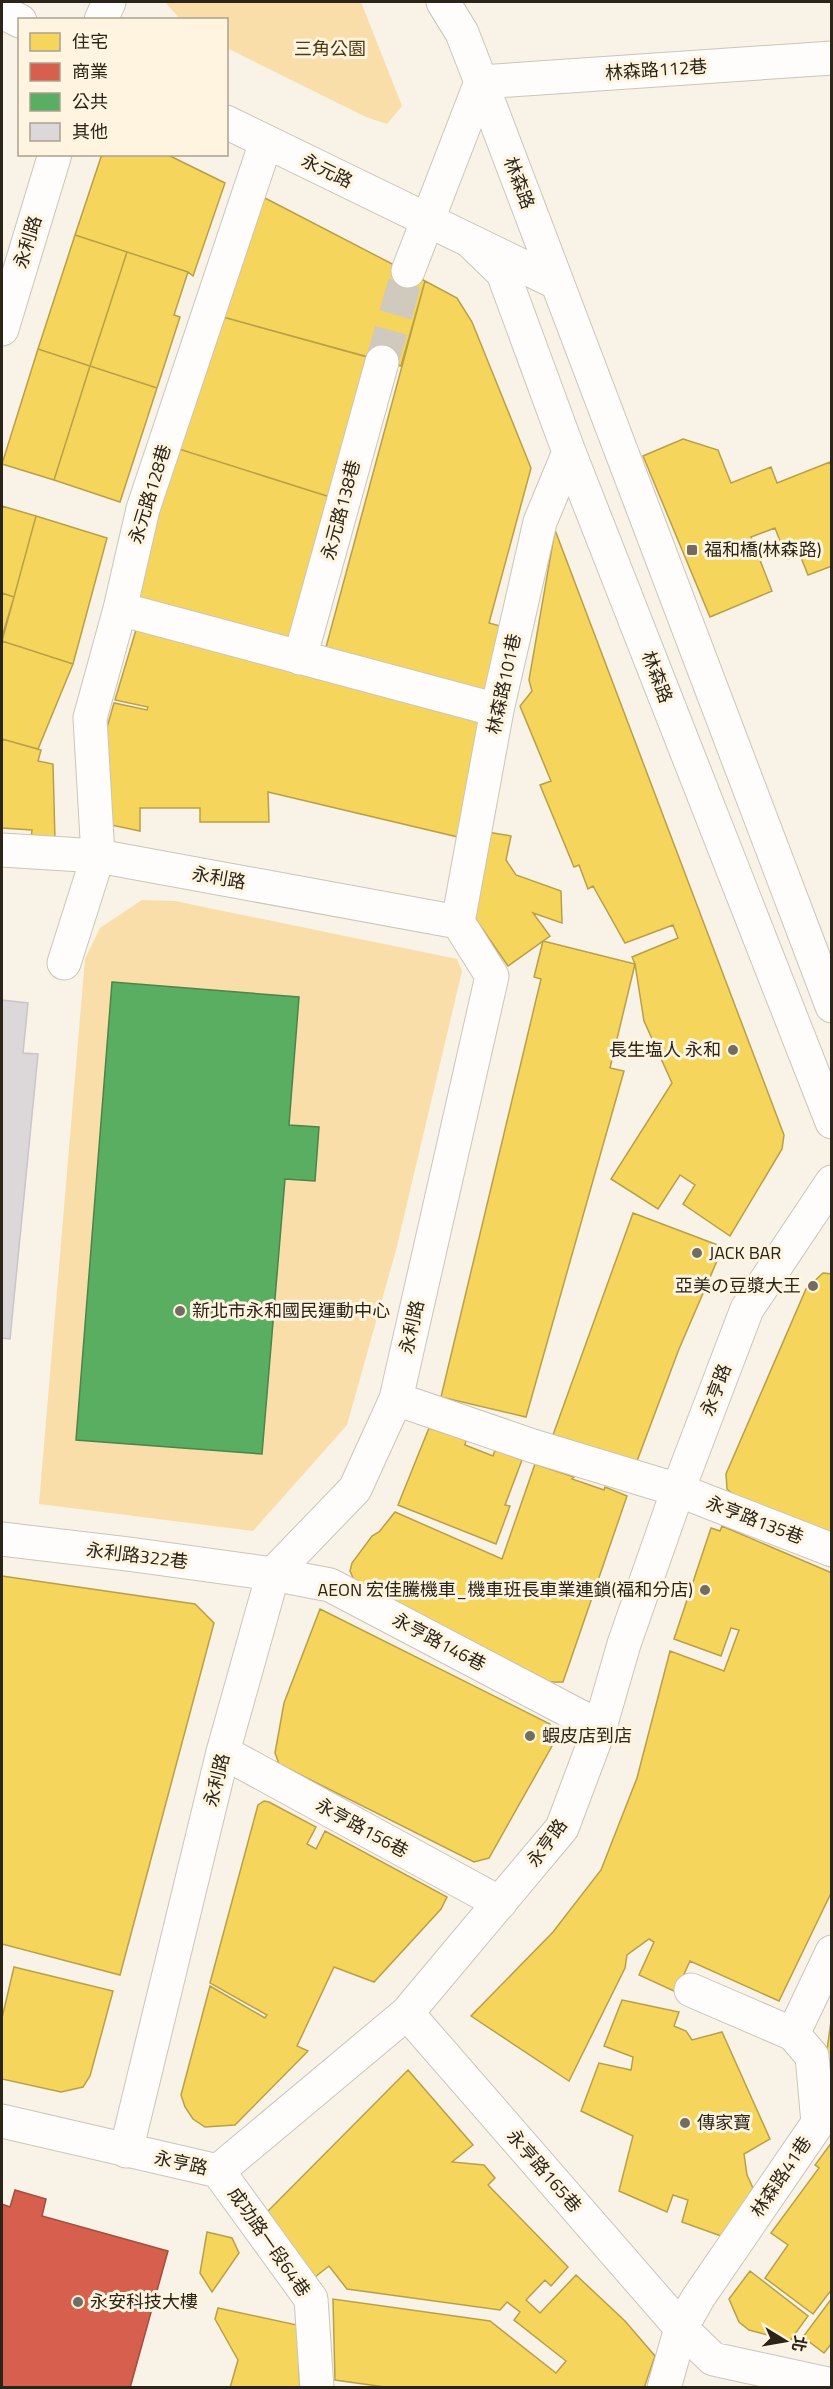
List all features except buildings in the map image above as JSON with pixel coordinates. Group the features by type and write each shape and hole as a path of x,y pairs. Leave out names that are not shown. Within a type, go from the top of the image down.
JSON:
{"street":[{"path":"102,18 108,2"},
{"path":"443,2 462,33"},
{"path":"450,2 462,33"},
{"path":"2,12 18,20"},
{"name":"林森路","path":"462,33 831,1006"},
{"name":"林森路112巷","path":"481,82 831,58"},
{"path":"408,271 481,82"},
{"name":"永元路","path":"228,124 428,220"},
{"name":"永元路128巷","path":"98,856 90,718 120,609 143,509 266,141"},
{"name":"永利路","path":"2,329 54,156"},
{"name":"林森路","path":"428,220 557,283"},
{"name":"林森路","path":"470,241 503,273 569,452 831,1122"},
{"name":"永元路138巷","path":"300,658 382,363"},
{"name":"林森路101巷","path":"458,922 497,710 540,522 569,452"},
{"path":"120,609 497,710"},
{"name":"永利路","path":"2,850 98,856 458,922 492,976 396,1399 355,1489 273,1574 223,1752 126,2151"},
{"path":"64,963 98,856"},
{"name":"永亨路","path":"2,2121 126,2151 218,2170 407,2013 562,1828 600,1727 624,1644 678,1490 747,1309 831,1182"},
{"name":"永亨路135巷","path":"396,1399 533,1446 678,1490 831,1550"},
{"name":"永利路322巷","path":"2,1539 273,1574"},
{"name":"永亨路146巷","path":"273,1574 330,1584 600,1727"},
{"name":"永亨路156巷","path":"223,1752 500,1903"},
{"path":"691,1990 793,2034 831,1952"},
{"name":"永亨路165巷","path":"407,2013 681,2328 713,2359 831,2385"},
{"name":"林森路41巷","path":"664,2388 681,2328 698,2298 818,2123 812,2056 793,2034"},
{"name":"成功路一段64巷","path":"218,2170 311,2299 317,2388"}],"green space":[{"name":"三角公園","path":"165,2 361,2 402,106 387,124 366,117 228,48 228,18 179,18"},
{"path":"142,900 175,901 457,959 462,971 396,1250 347,1425 253,1531 39,1504 85,959 100,928"}],"tunnel":[{"path":"382,362 408,271"}],"place":[{"name":"福和橋(林森路)","path":"692,550"},
{"name":"長生塩人 永和","path":"733,1050"},
{"name":"JACK BAR","path":"697,1253"},
{"name":"亞美の豆漿大王","path":"813,1286"},
{"name":"新北市永和國民運動中心","path":"180,1311"},
{"name":"AEON 宏佳騰機車_機車班長車業連鎖(福和分店)","path":"705,1590"},
{"name":"蝦皮店到店","path":"530,1736"},
{"name":"傳家寶","path":"685,2123"},
{"name":"永安科技大樓","path":"78,2302"}]}
